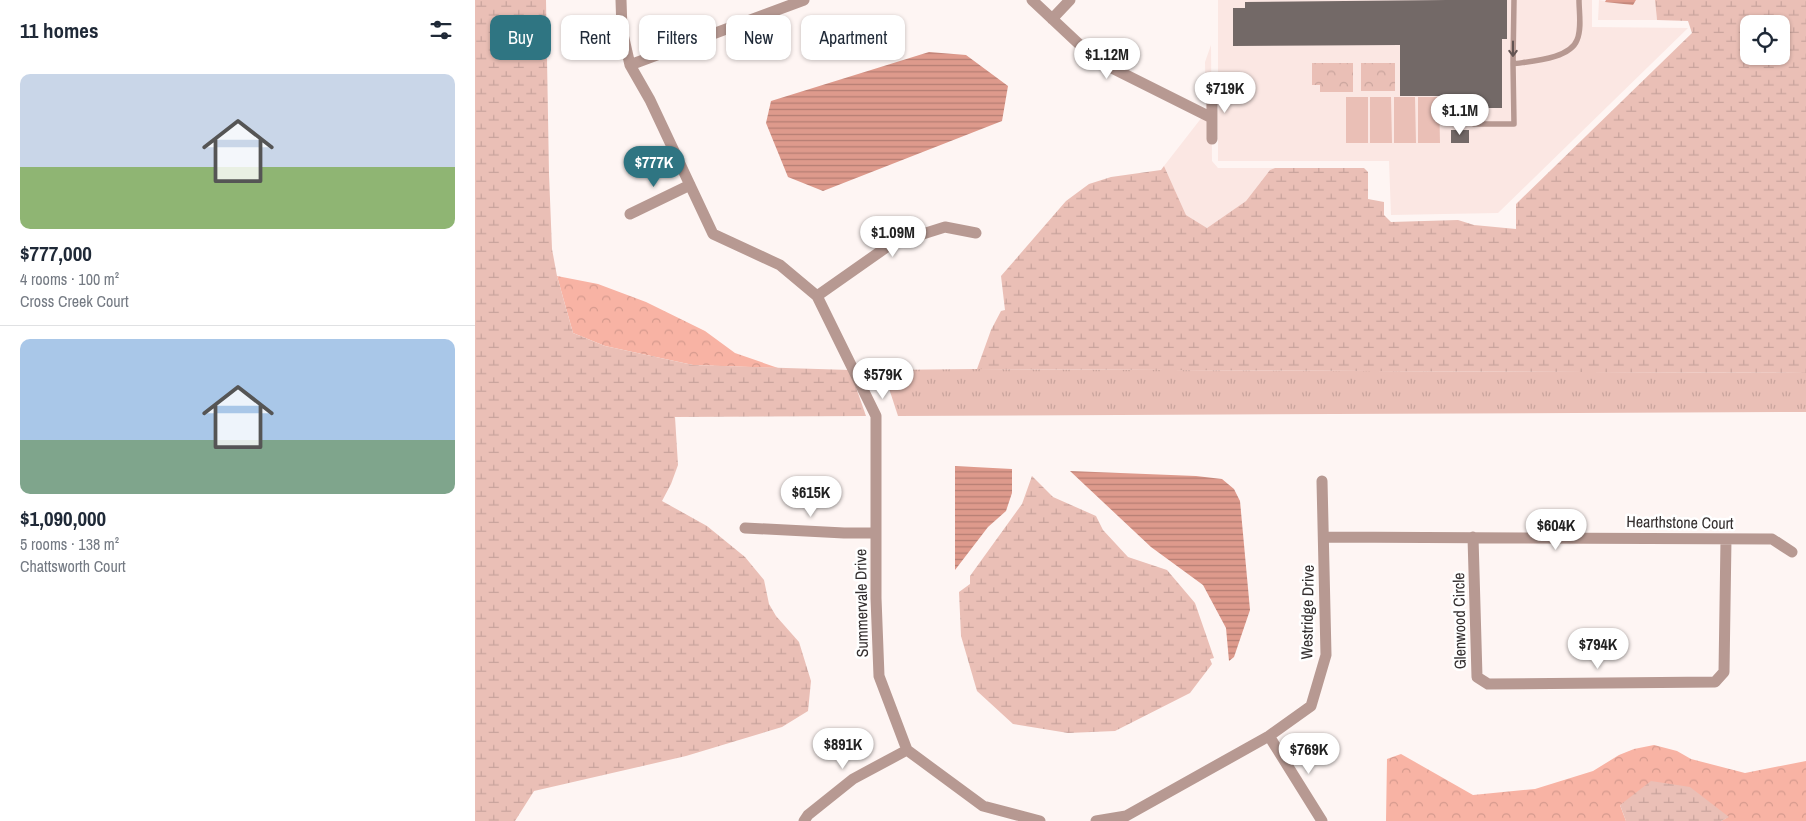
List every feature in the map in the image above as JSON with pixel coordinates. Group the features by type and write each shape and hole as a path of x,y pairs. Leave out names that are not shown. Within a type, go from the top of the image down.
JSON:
{"street":[{"name":"Summervale Drive","path":"621,0 622,30 630,65 650,100 713,234 781,265 817,296 876,416 876,598 879,676 907,750"},
{"path":"630,65 804,0"},
{"path":"1032,0 1096,60 1212,118"},
{"path":"1052,19 1070,0"},
{"path":"1212,89 1212,139"},
{"path":"630,214 690,185"},
{"path":"817,296 891,244 945,227 976,233"},
{"name":"Westridge Drive","path":"1096,821 1126,816 1269,736 1311,706 1326,655 1322,481"},
{"path":"745,528 876,533"},
{"name":"Hearthstone Court","path":"1324,537 1772,539 1792,552"},
{"name":"Glenwood Circle","path":"1473,537 1477,677 1488,684 1715,682 1724,672 1726,539"},
{"path":"1269,736 1322,821"},
{"path":"804,821 808,814 853,779 907,750 983,806 1040,821"}],"lane":[{"path":"1474,124 1513,124 1514,0"},
{"path":"1513,64 1562,55 1571,48 1577,40 1579,0"}],"shaded area":[{"path":"1218,0 1592,0 1592,27 1688,28 1498,213 1391,215 1389,161 1218,161"},
{"path":"1599,0 1632,5 1636,0 1655,0 1657,20 1598,20"},
{"path":"1606,0 1636,0 1633,5 1605,2"},
{"path":"1211,45 1212,161 1218,168 1275,168 1270,170 1246,201 1207,228 1186,215 1164,166 1206,112 1205,62"},
{"path":"929,52 966,55 1008,86 1002,121 823,191 788,177 766,123 771,101"},
{"path":"955,466 1012,469 1012,493 1006,511 988,527 955,570"},
{"path":"1070,471 1196,476 1222,479 1234,489 1240,501 1250,610 1234,657 1229,661 1226,628 1203,585 1151,547"}],"green space":[{"path":"475,0 546,0 546,15 490,15 490,60 547,60 552,249 557,276 573,333 605,346 693,365 850,370 866,416 675,417 678,465 662,501 707,526 745,557 764,580 769,604 776,616 799,642 811,681 808,711 782,727 686,756 534,791 515,821 475,821"},
{"path":"1655,0 1806,0 1806,373 977,369 991,330 1001,311 1005,310 1001,276 1066,201 1089,184 1111,177 1161,170 1164,166 1186,215 1207,228 1246,201 1270,170 1275,168 1364,168 1368,172 1368,199 1384,202 1384,215 1391,222 1458,220 1474,225 1516,229 1516,204 1692,33 1688,21 1657,20"},
{"path":"1312,63 1353,63 1353,92 1320,92 1320,85 1312,85"},
{"path":"1361,63 1395,63 1395,91 1361,91"},
{"path":"1346,97 1368,97 1368,143 1346,143"},
{"path":"1370,97 1391,97 1392,143 1370,143"},
{"path":"1394,97 1415,97 1416,143 1394,143"},
{"path":"1418,97 1439,97 1440,143 1418,143"},
{"path":"557,276 598,284 646,302 705,331 735,353 778,368 693,365 605,346 573,333"},
{"path":"883,370 1806,373 1806,412 898,416"},
{"path":"1032,476 1053,497 1096,516 1103,530 1128,557 1167,570 1195,603 1214,658 1210,659 1212,664 1190,693 1115,731 1068,733 1013,724 977,691 961,636 959,592 970,584 970,576 1022,504"},
{"path":"1654,745 1677,751 1691,759 1745,773 1806,761 1806,821 1721,821 1728,817 1620,805 1626,821 1386,821 1387,759 1401,754 1473,795 1535,789 1593,771 1619,755 1634,749"},
{"path":"1651,781 1690,787 1729,817 1721,821 1626,821 1620,805"}],"building":[{"path":"1507,0 1507,39 1502,39 1502,108 1446,108 1446,96 1400,96 1400,45 1233,46 1233,8 1245,8 1245,2"},
{"path":"1451,130 1469,130 1469,143 1451,143"}]}
